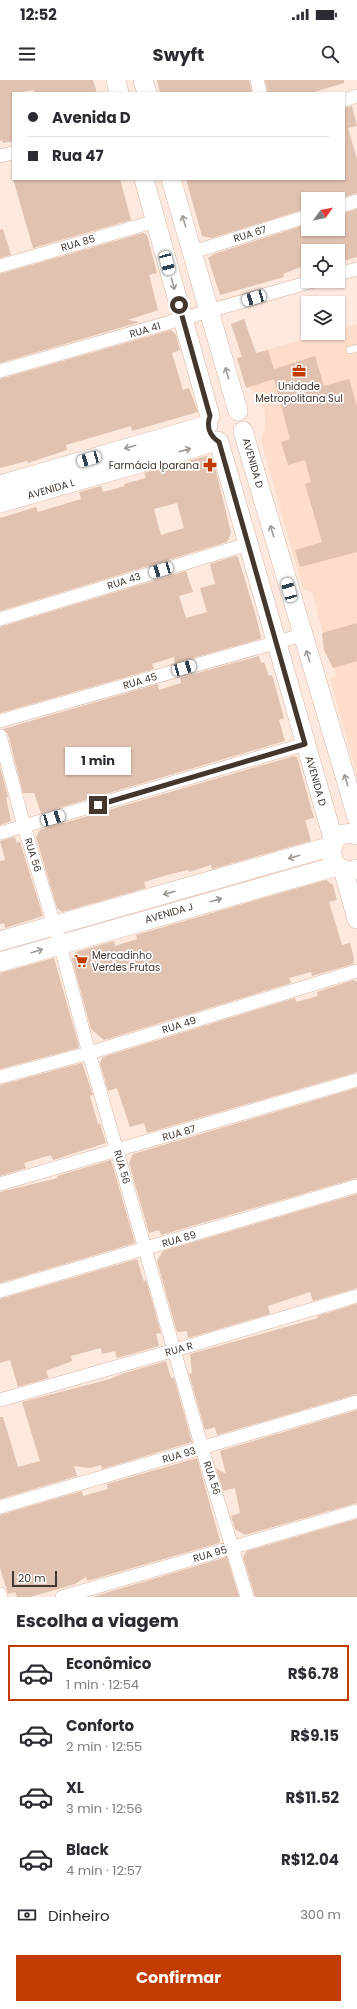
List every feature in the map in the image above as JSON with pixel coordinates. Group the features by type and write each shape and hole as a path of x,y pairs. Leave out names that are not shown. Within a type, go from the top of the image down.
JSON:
{"main road":[{"path":"116,80 119,92"},
{"path":"143,80 146,92"},
{"name":"AVENIDA D","path":"144,180 214,431 277,642 333,844 332,858 346,868"},
{"path":"171,180 238,411 244,422 243,431 238,439 232,442 214,431 215,410 220,407 227,406 238,411"},
{"name":"AVENIDA L","path":"0,485 214,431"},
{"name":"AVENIDA L","path":"0,503 214,431"},
{"name":"AVENIDA D","path":"243,431 357,818"},
{"name":"AVENIDA J","path":"0,941 333,844 342,835 349,833 357,835"},
{"path":"346,868 357,919"},
{"name":"AVENIDA J","path":"0,962 60,944 346,868"}],"street":[{"path":"257,80 260,92"},
{"path":"345,100 357,96"},
{"path":"0,156 12,153"},
{"path":"345,205 357,201"},
{"name":"RUA 67","path":"192,252 301,218"},
{"name":"RUA 85","path":"0,266 156,221"},
{"path":"345,272 357,269"},
{"name":"RUA 41","path":"0,371 301,284"},
{"name":"RUA 43","path":"0,619 248,544"},
{"name":"RUA 45","path":"0,721 302,635"},
{"name":"RUA 56","path":"0,736 24,826 60,944 89,1053 202,1448 234,1547 247,1597"},
{"path":"0,833 305,744"},
{"name":"RUA 49","path":"0,1077 89,1053 357,971"},
{"name":"RUA 87","path":"0,1184 357,1080"},
{"name":"RUA 89","path":"0,1291 357,1186"},
{"name":"RUA R","path":"0,1400 357,1296"},
{"name":"RUA 93","path":"0,1507 357,1402"},
{"name":"RUA 95","path":"62,1597 357,1511"}],"shaded area":[{"path":"357,324 357,776 330,679 336,676 334,667 324,651 323,633 312,593 303,589 261,440 265,428 265,413 259,397 244,383 237,358 302,340 345,340 345,328"}],"building":[{"path":"0,80 93,80 97,92 34,92 34,90 12,92 12,141 3,143 2,140 0,141"},
{"path":"157,80 249,80 252,92 160,92"},
{"path":"265,80 344,80 344,83 314,92 268,92"},
{"path":"352,106 357,126 348,128 357,159 357,193 345,197 345,192 301,192 301,210 212,238 202,236 186,180 345,180 345,108"},
{"path":"13,180 120,180 131,220 33,248"},
{"path":"357,209 357,257 345,261 345,244 301,244 301,267 283,274 284,277 220,295 208,258 214,254 301,226 301,236 345,236 345,213"},
{"path":"3,229 11,255 0,258 0,230"},
{"path":"143,233 147,235 157,273 149,275 158,310 128,320 140,322 0,363 0,274"},
{"path":"244,319 256,353 268,350 274,369 315,356 324,386 349,379 357,406 357,552 300,567 295,550 322,542 305,484 311,482 305,460 288,465 281,442 290,439 274,379 246,388 237,358 242,357 231,324"},
{"path":"171,330 176,335 180,350 172,353 183,390 189,388 198,412 132,431 131,426 66,445 67,450 28,463 27,461 0,468 0,379"},
{"path":"206,456 212,458 231,533 227,542 0,611 0,518 36,507 38,512 81,499 79,492 101,486 103,492 125,486 124,484 146,478 144,473","holes":["177,503 184,528 161,535 154,509"]},
{"path":"235,556 238,557 255,613 261,637 260,639 175,663 174,657 152,664 154,669 0,713 0,627 186,571 193,592 179,596 186,618 207,612 200,588 215,584 210,564"},
{"path":"357,623 357,661 333,668 324,650 322,633"},
{"path":"259,656 261,663 264,662 269,676 272,675 284,718 279,720 285,741 41,813 34,793 23,793 8,734 3,729 158,684 159,690 181,683 180,678"},
{"path":"294,756 297,757 314,818 305,820 311,841 212,869 211,865 189,872 188,870 167,875 144,882 146,888 62,912 57,908 36,837 40,830"},
{"path":"0,767 8,797 6,798 11,821 0,825"},
{"path":"15,837 17,843 20,842 43,916 5,928 4,923 0,924 0,861 5,860 0,841"},
{"path":"326,880 333,885 337,900 329,902 342,945 350,943 354,959 353,964 312,976 311,972 289,978 291,983 104,1040 91,1029 72,959 76,952 114,941 115,946 137,939 136,935"},
{"path":"54,958 79,1046 78,1048 0,1069 0,973"},
{"path":"354,980 357,982 357,1072 147,1133 144,1123 130,1127 117,1088 108,1091 100,1063 103,1057 295,998 296,1002 318,996 317,992"},
{"path":"82,1063 93,1095 90,1096 98,1124 100,1123 106,1143 53,1160 51,1155 24,1163 26,1168 0,1176 0,1085"},
{"path":"357,1088 357,1178 161,1235 159,1230 149,1233 129,1163 133,1154"},
{"path":"111,1160 135,1243 0,1283 0,1192 58,1178 57,1176"},
{"path":"357,1194 357,1288 313,1301 310,1292 268,1306 270,1314 188,1338 187,1331 177,1332 157,1261 163,1251"},
{"path":"137,1259 144,1282 146,1280 161,1333 156,1334 159,1346 117,1358 115,1351 102,1354 101,1348 71,1356 72,1361 46,1371 49,1378 18,1387 10,1360 0,1363 0,1299"},
{"path":"357,1304 357,1394 217,1435 215,1427 205,1430 189,1374 192,1373 190,1354 318,1318 317,1316"},
{"path":"166,1361 171,1378 174,1378 192,1442 102,1469 101,1465 90,1468 74,1466 77,1476 0,1499 0,1417 3,1417 18,1467 40,1461 22,1402 110,1379"},
{"path":"357,1410 357,1503 245,1535 235,1529 231,1516 240,1513 235,1488 223,1491 216,1468 226,1474 220,1451"},
{"path":"197,1458 220,1541 219,1543 87,1581 86,1577 75,1584 30,1597 17,1597 15,1592 8,1594 0,1568 0,1515 82,1491 83,1496 108,1489 107,1484"},
{"path":"357,1519 357,1597 255,1597 243,1557 247,1551"},
{"path":"227,1557 239,1597 92,1597"}],"place":[{"name":"Unidade Metropolitana Sul","path":"299,371"},
{"name":"Farmácia Iparana","path":"210,465"},
{"name":"Mercadinho Verdes Frutas","path":"81,961"}],"route":[{"path":"98,805 305,744 219,442 209,432 208,421 210,416 179,305"}]}
